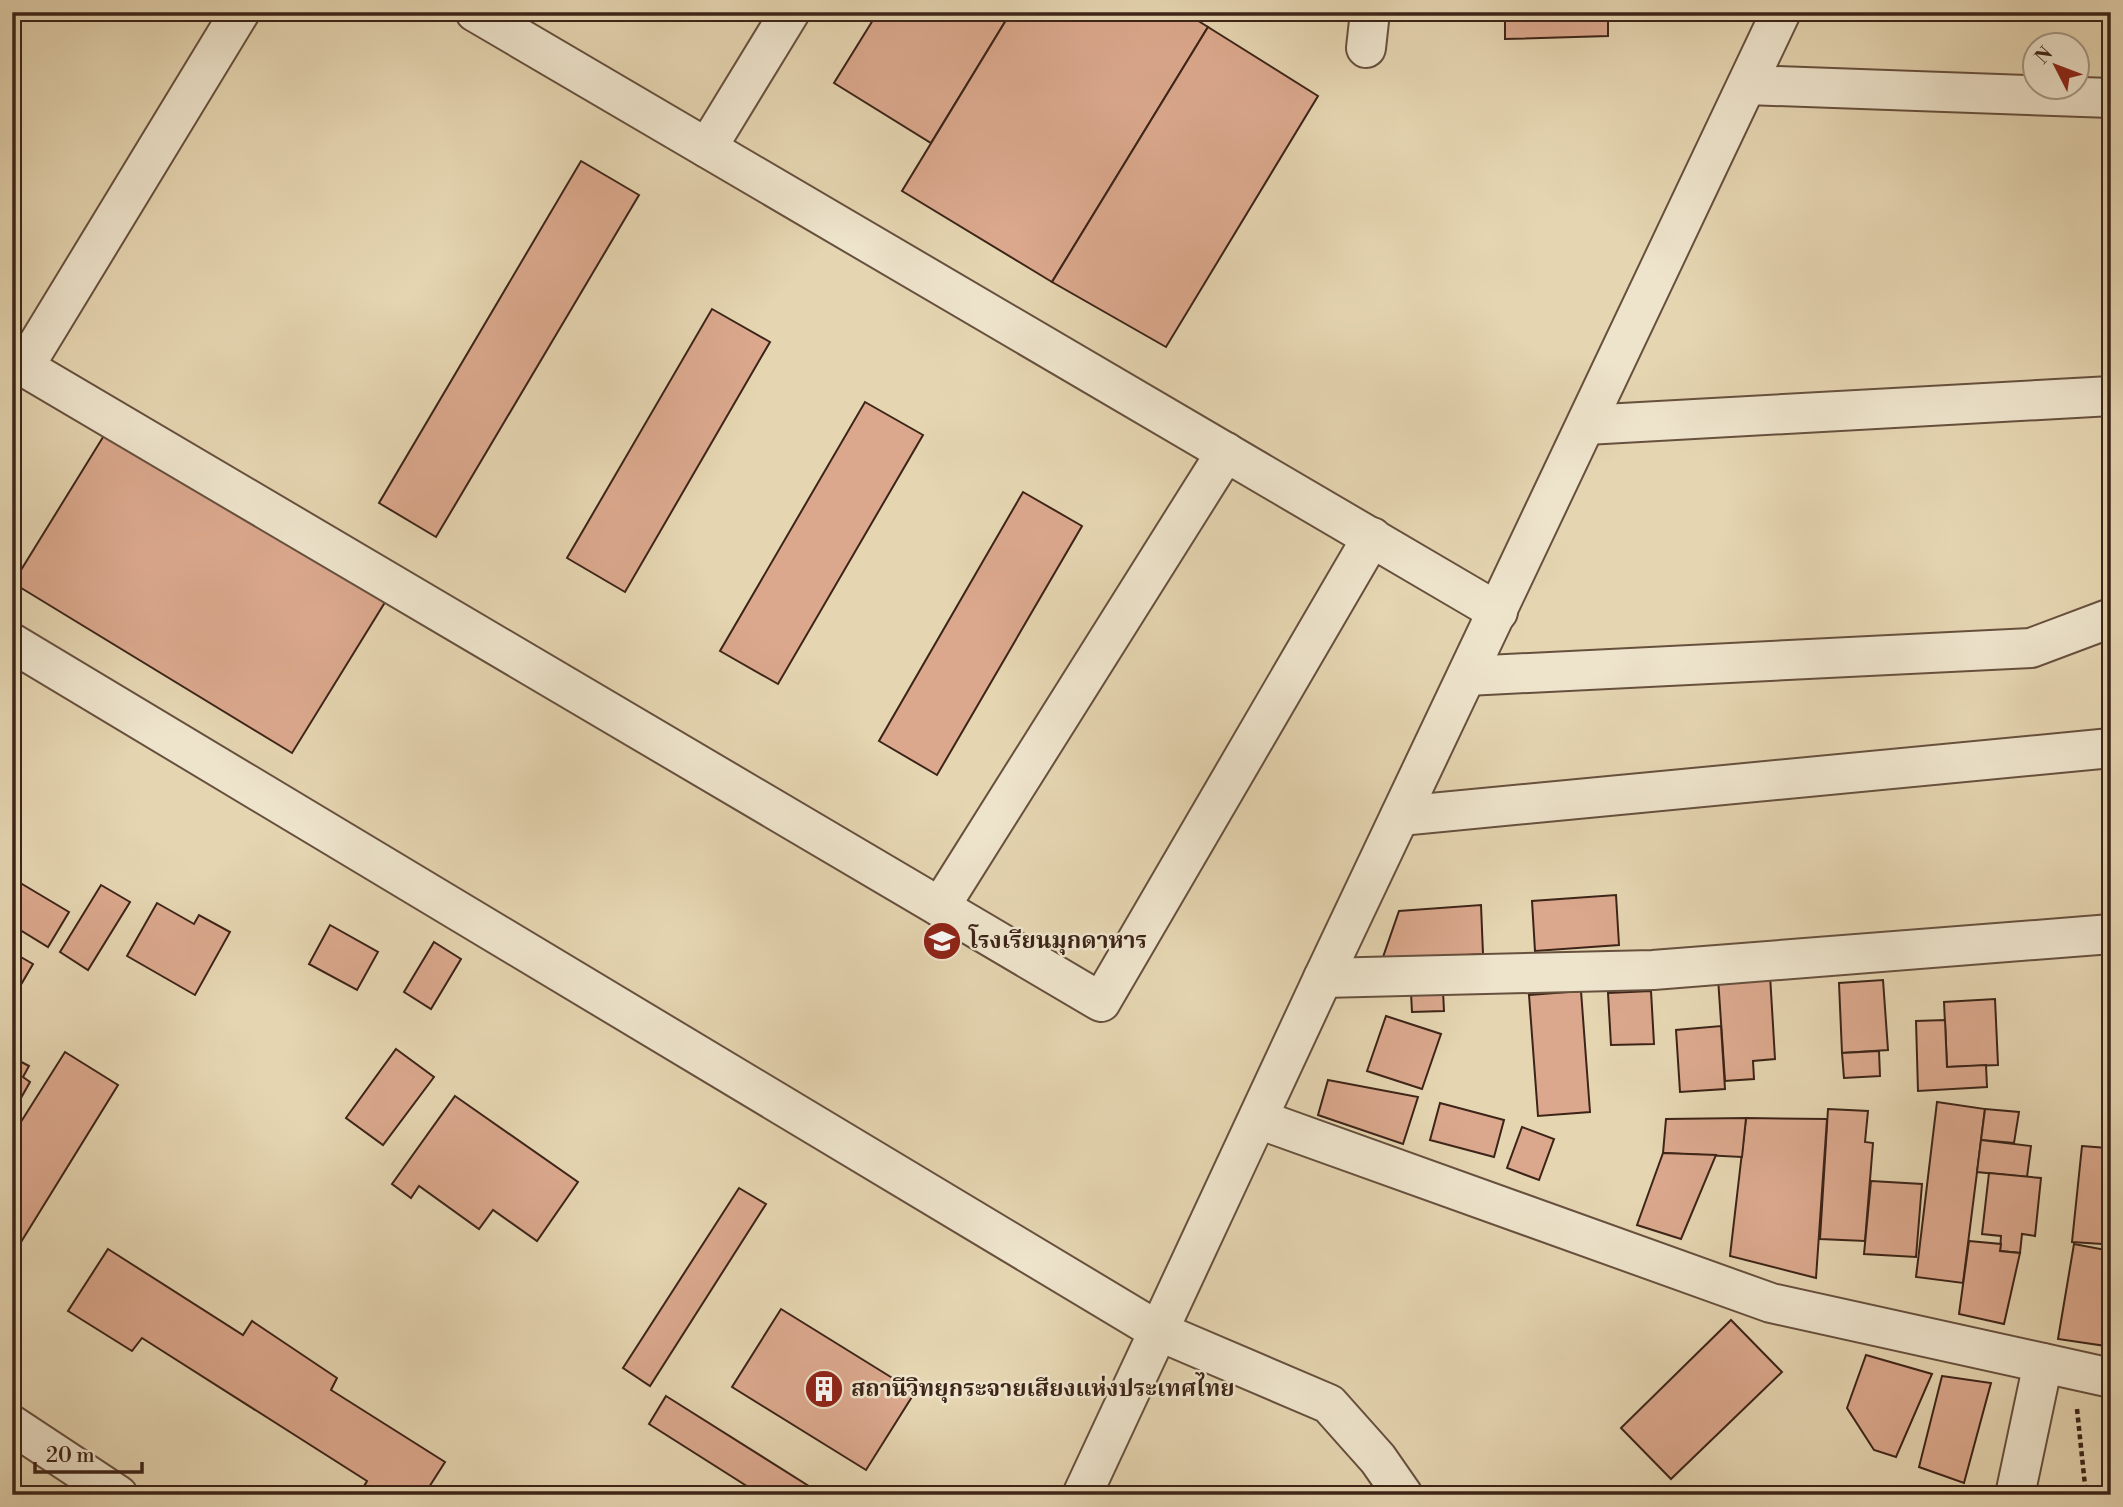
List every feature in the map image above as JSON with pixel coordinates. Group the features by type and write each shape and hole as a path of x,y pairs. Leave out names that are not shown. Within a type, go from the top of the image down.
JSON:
{"street":[{"path":"240,12 24,367 1101,1002 1372,537"},
{"path":"475,12 1498,612"},
{"path":"707,148 790,12"},
{"path":"1082,1495 1323,978 1781,12"},
{"path":"1747,85 2111,98"},
{"path":"1586,425 2111,396"},
{"path":"940,907 1226,452"},
{"path":"1467,676 2031,648 2111,618"},
{"path":"13,645 1158,1331 1329,1404 1378,1459 1403,1495"},
{"path":"1400,816 2111,748"},
{"path":"1323,978 1653,970 2111,934"},
{"path":"1258,1119 1771,1303 2095,1375"},
{"path":"2015,1495 2043,1363"},
{"path":"12,1425 118,1495"}],"path":[{"path":"2086,1495 2076,1401 2095,1375"}],"building":[{"path":"878,12 1011,12 931,143 834,83"},
{"path":"1011,12 1184,12 1208,27 1052,282 902,191"},
{"path":"1505,12 1608,12 1608,36 1505,39"},
{"path":"1208,27 1318,96 1166,347 1052,282"},
{"path":"581,161 639,195 436,537 379,503"},
{"path":"712,309 770,342 625,592 567,558"},
{"path":"865,402 923,435 778,684 720,651"},
{"path":"108,429 387,599 292,753 13,583"},
{"path":"1023,492 1082,526 937,775 879,741"},
{"path":"12,878 69,912 48,947 12,925"},
{"path":"101,885 130,902 88,970 60,952"},
{"path":"1616,895 1619,945 1535,951 1532,901"},
{"path":"157,903 194,924 199,915 230,932 195,995 127,956"},
{"path":"1481,905 1483,954 1382,960 1399,911"},
{"path":"330,925 378,952 357,990 309,964"},
{"path":"434,942 461,959 431,1009 404,992"},
{"path":"12,952 33,964 12,1000"},
{"path":"1770,975 1775,1059 1753,1061 1754,1079 1725,1081 1718,978"},
{"path":"1883,980 1888,1050 1842,1053 1839,983"},
{"path":"1443,991 1444,1011 1412,1012 1411,993"},
{"path":"1581,991 1590,1112 1538,1116 1529,995"},
{"path":"1651,991 1654,1044 1611,1045 1608,993"},
{"path":"1995,999 1998,1065 1947,1067 1944,1002"},
{"path":"1386,1016 1441,1034 1422,1089 1367,1071"},
{"path":"1945,1020 1947,1067 1986,1065 1987,1087 1918,1091 1916,1021"},
{"path":"1721,1026 1725,1089 1680,1092 1676,1030"},
{"path":"396,1049 434,1077 383,1145 346,1118"},
{"path":"1879,1051 1880,1076 1844,1078 1842,1053"},
{"path":"65,1052 118,1085 13,1255 12,1136"},
{"path":"12,1057 29,1066 23,1077 30,1082 13,1112"},
{"path":"1328,1080 1418,1097 1403,1144 1318,1115"},
{"path":"455,1096 578,1182 537,1241 493,1210 479,1229 419,1186 411,1198 392,1184"},
{"path":"1937,1102 1985,1109 1963,1283 1916,1277"},
{"path":"1440,1103 1504,1120 1494,1157 1430,1140"},
{"path":"1828,1109 1868,1111 1865,1142 1873,1143 1865,1241 1820,1239"},
{"path":"1985,1109 2019,1112 2014,1143 1981,1140"},
{"path":"1746,1118 1827,1119 1816,1278 1730,1256"},
{"path":"1746,1118 1742,1157 1663,1153 1666,1119"},
{"path":"1522,1127 1554,1139 1539,1180 1507,1168"},
{"path":"1981,1140 2031,1146 2027,1177 1977,1172"},
{"path":"2082,1146 2107,1148 2104,1177 2111,1178 2111,1205 2107,1204 2102,1244 2072,1242"},
{"path":"1663,1153 1716,1155 1681,1239 1637,1225"},
{"path":"1989,1173 2041,1178 2035,1236 2022,1234 2020,1253 2000,1251 2001,1236 1982,1234"},
{"path":"1871,1181 1922,1184 1916,1257 1864,1254"},
{"path":"739,1188 766,1204 650,1386 623,1368"},
{"path":"1969,1241 2001,1244 2000,1251 2020,1253 2004,1324 1959,1314"},
{"path":"2074,1244 2111,1251 2111,1319 2106,1346 2058,1339"},
{"path":"108,1249 243,1335 252,1321 337,1378 331,1390 445,1462 424,1495 359,1495 367,1481 142,1338 132,1351 68,1311"},
{"name":"สถานีวิทยุกระจายเสียงแห่งประเทศไทย","path":"781,1309 915,1392 866,1470 732,1387"},
{"path":"1731,1320 1782,1372 1671,1479 1621,1428"},
{"path":"1866,1355 1932,1374 1896,1457 1874,1450 1847,1408"},
{"path":"1942,1376 1991,1383 1964,1483 1919,1467"},
{"path":"666,1396 823,1495 761,1495 649,1424"}],"place":[{"name":"โรงเรียนมุกดาหาร","path":"942,941"},
{"name":"สถานีวิทยุกระจายเสียงแห่งประเทศไทย","path":"824,1389"}]}
